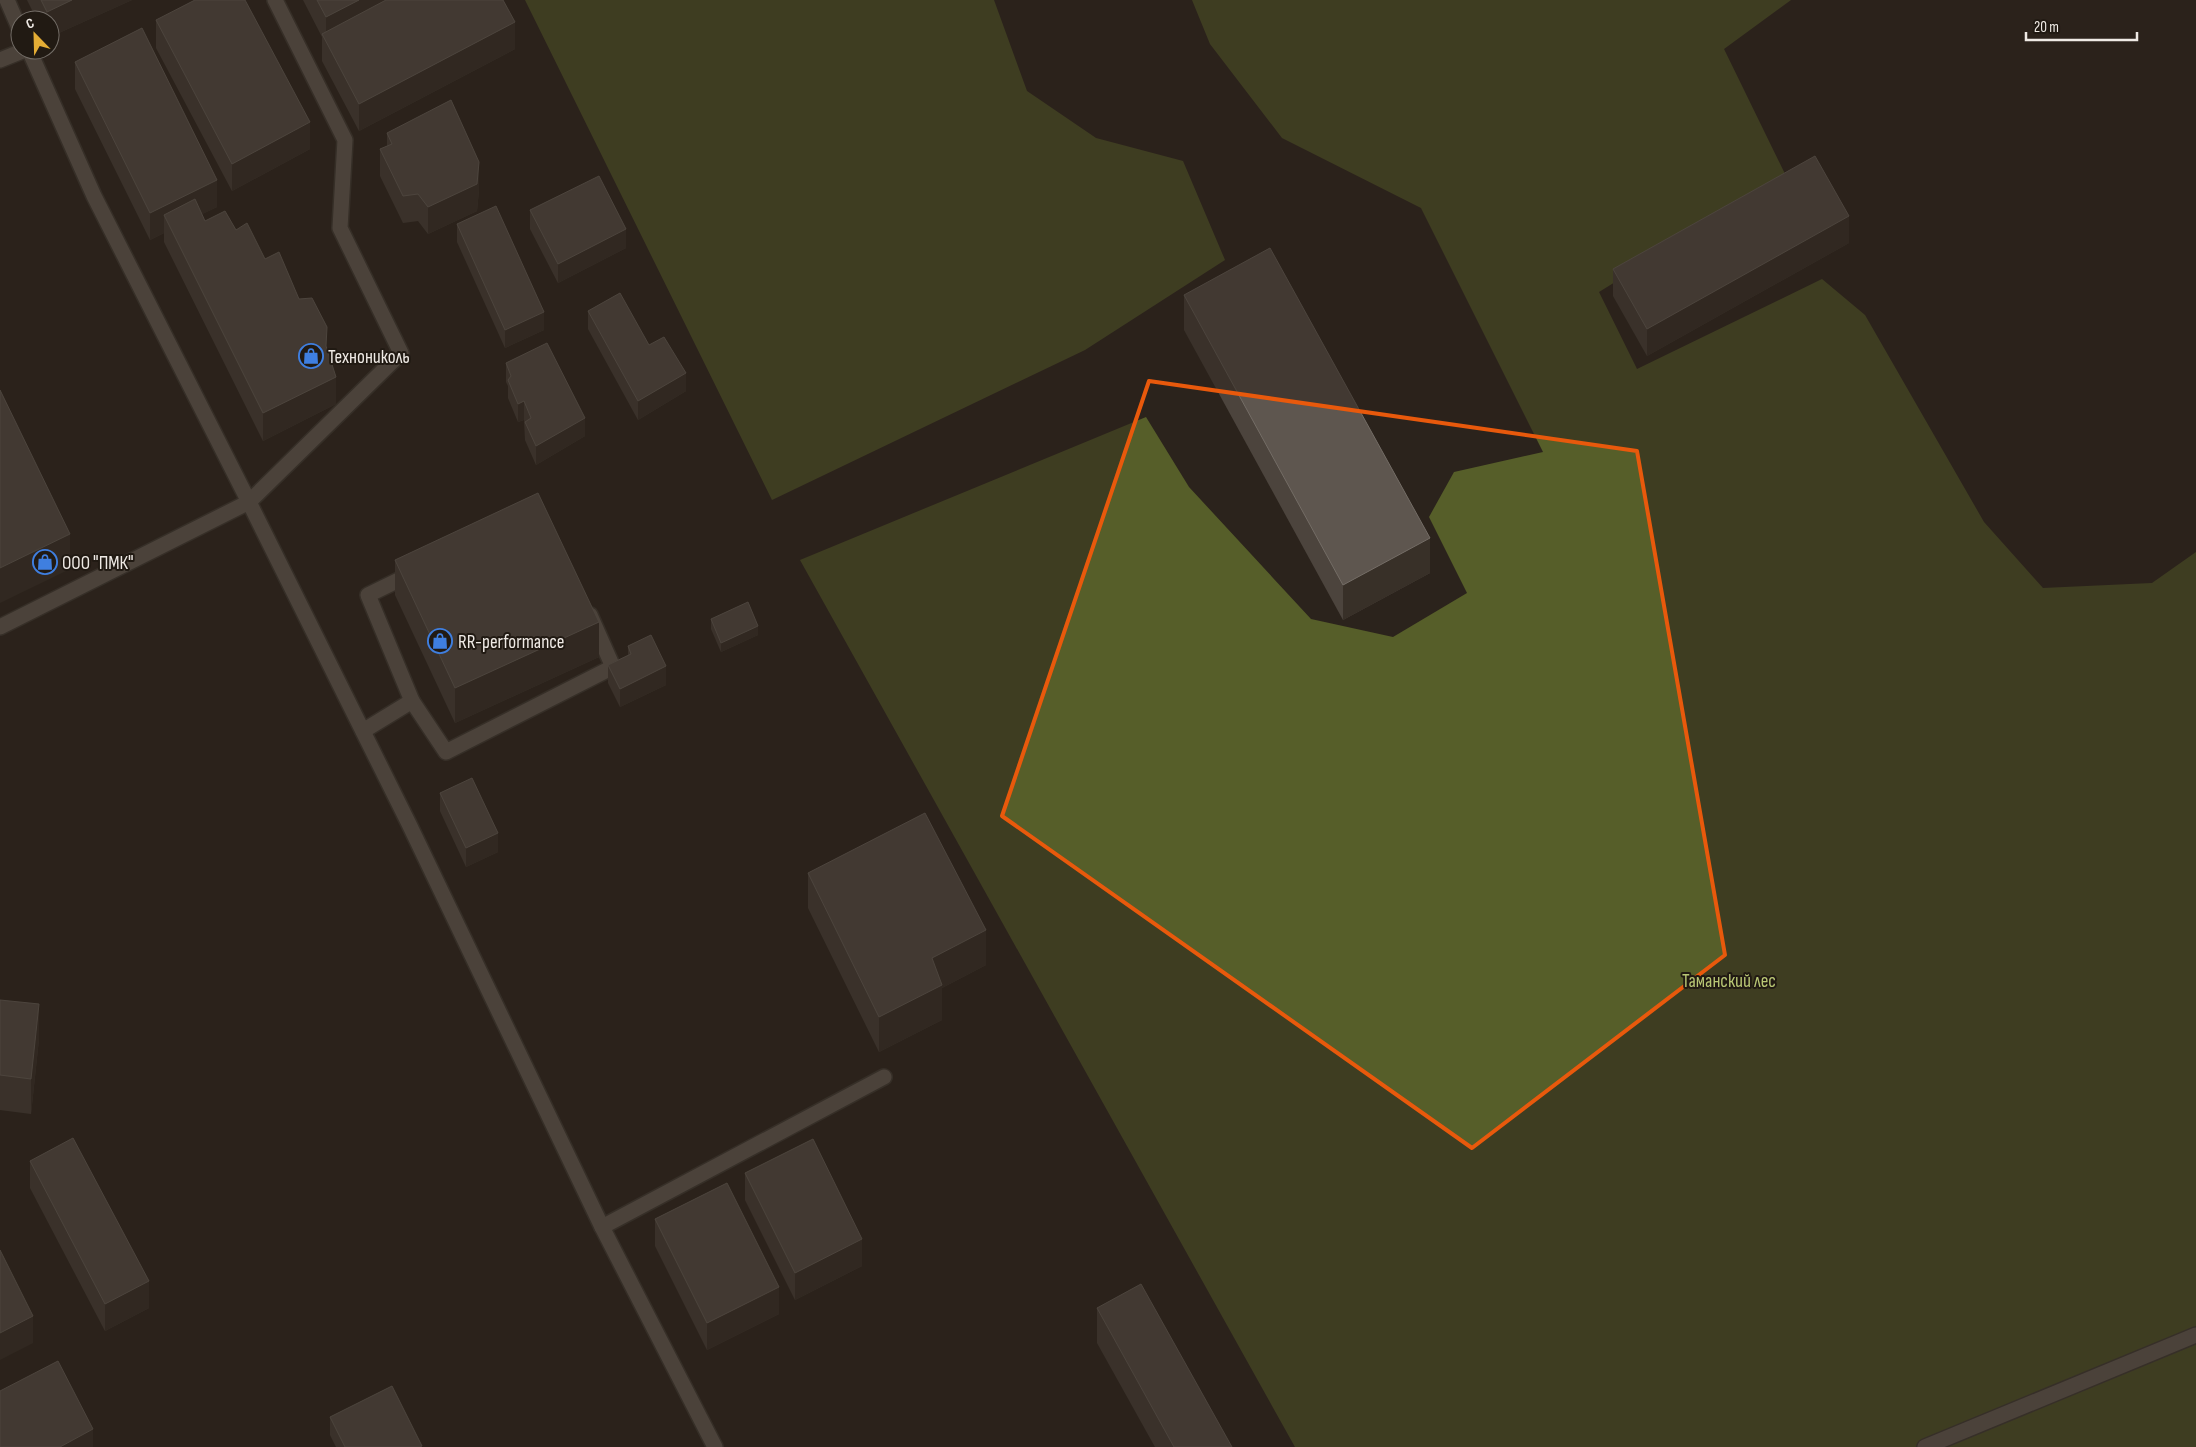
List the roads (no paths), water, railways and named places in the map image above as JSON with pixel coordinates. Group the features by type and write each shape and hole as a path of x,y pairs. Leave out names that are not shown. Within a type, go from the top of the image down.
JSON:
{"street":[{"path":"0,626 250,502 401,353 340,228 345,140 276,0"},
{"path":"33,60 94,196 250,502 363,730 602,1227 715,1447"},
{"path":"430,565 368,595 412,701 446,752 613,667 583,597"},
{"path":"363,730 412,701"},
{"path":"602,1227 884,1077"},
{"path":"1924,1447 2196,1335"}],"place":[{"name":"Технониколь","path":"311,356"},
{"name":"ООО \"ПМК\"","path":"45,562"},
{"name":"RR-performance","path":"440,641"}],"park label":[{"name":"Таманский лес","path":"1729,980"}]}
